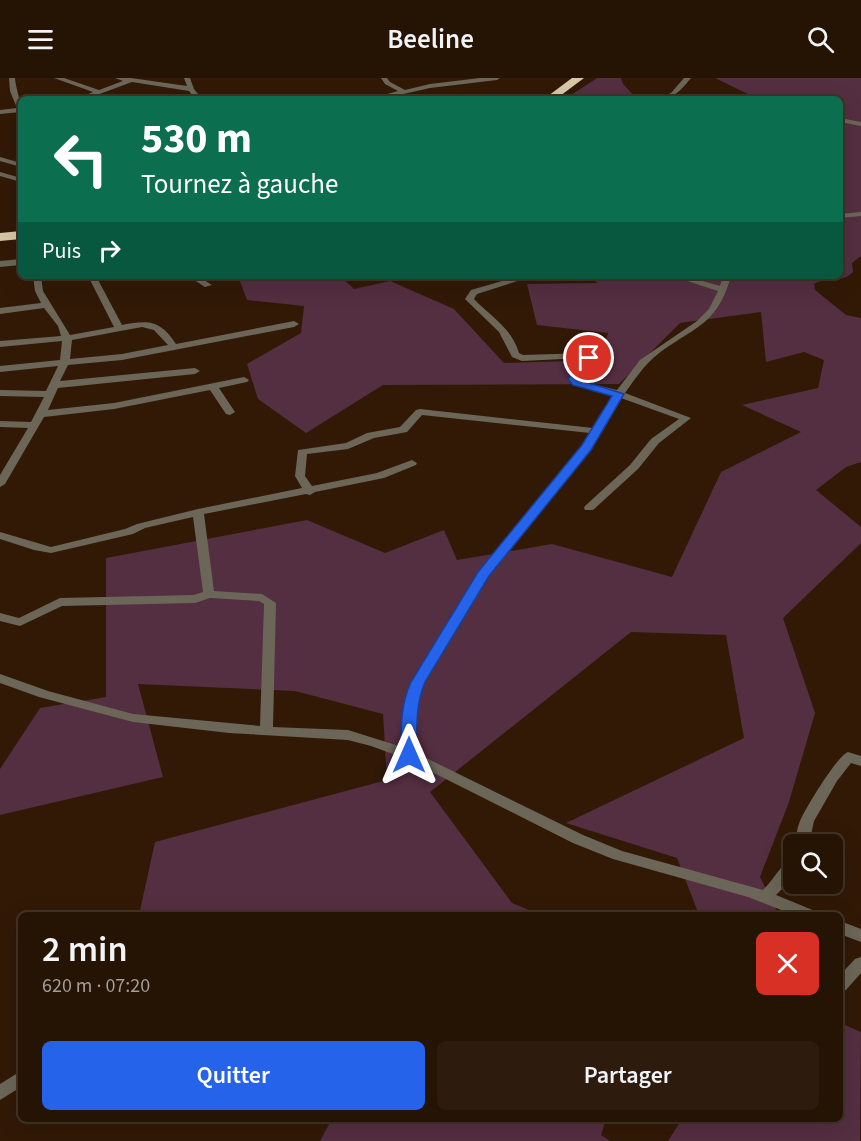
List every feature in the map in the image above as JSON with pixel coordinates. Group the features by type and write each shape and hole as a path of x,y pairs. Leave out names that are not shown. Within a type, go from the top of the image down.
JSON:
{"highway":[{"path":"553,96 579,78"},
{"path":"0,237 18,235"}],"street":[{"path":"12,78 18,102"},
{"path":"57,78 100,92"},
{"path":"118,78 191,89"},
{"path":"187,78 197,96"},
{"path":"384,78 387,83 403,91"},
{"path":"384,96 403,91 497,78"},
{"path":"668,96 688,78"},
{"path":"89,96 129,81"},
{"path":"0,112 18,110"},
{"path":"843,120 861,123"},
{"path":"0,159 18,164"},
{"path":"0,174 18,179"},
{"path":"843,216 861,214"},
{"path":"0,264 18,262"},
{"path":"0,484 18,457 67,356 67,338 59,321 46,305 39,291 37,279"},
{"path":"94,279 119,328"},
{"path":"197,279 208,285"},
{"path":"519,279 474,292 469,299 505,331 512,342 515,355 522,358 584,355 588,357 588,361 576,374 574,379 576,382 619,394 686,418 655,441 634,468 589,508"},
{"path":"685,279 723,291"},
{"path":"409,755 410,706 418,682 483,574 562,478 643,362 690,330 713,310 726,279"},
{"path":"0,311 46,305"},
{"path":"0,344 67,338 155,324 161,328 174,347"},
{"path":"0,369 122,357 294,324"},
{"path":"0,393 51,390 166,372 195,371"},
{"path":"40,414 114,406 244,380"},
{"path":"213,386 230,412"},
{"path":"310,492 300,476 302,452 348,446 371,435 403,430 420,411 596,431"},
{"path":"0,424 34,425"},
{"path":"0,535 38,548 58,549 198,513 380,477 412,464"},
{"path":"198,513 209,594"},
{"path":"0,617 20,622 60,602 195,599 209,594 262,598 270,603 266,731"},
{"path":"0,678 44,694 133,718 266,731 348,735 375,742 409,755 588,843 618,855 765,897 802,912"},
{"path":"804,834 807,821 832,778 848,757 861,761"},
{"path":"765,897 783,878"},
{"path":"843,928 861,936"},
{"path":"843,982 861,963"},
{"path":"0,1092 18,1080"}],"shaded area":[{"path":"597,78 621,78 623,84 634,96 570,96"},
{"path":"715,78 861,78 861,256 852,263 853,272 848,276 843,278 843,96 752,96"},
{"path":"239,279 343,279 354,289 390,281 454,309 504,363 600,360 608,333 537,325 527,284 598,283 591,279 839,279 823,280 814,284 815,290 846,315 861,318 861,462 846,467 816,490 861,527 861,543 783,618 815,713 789,802 760,877 778,912 698,912 677,858 566,823 744,738 726,635 631,632 430,792 512,903 534,912 140,912 155,842 387,780 383,714 295,691 138,684 163,777 0,815 0,769 40,708 106,697 106,558 307,520 385,553 444,530 457,560 552,544 672,577 721,472 801,432 742,405 818,388 824,360 804,352 766,362 761,312 680,323 619,384 383,385 306,433 258,399 247,364 301,333 304,306 247,300"},
{"path":"843,1024 861,1032 860,1141 668,1141 680,1122 843,1122"},
{"path":"330,1122 605,1122 601,1135 610,1141 320,1141"}],"route":[{"path":"409,755 411,697 418,682 483,574 587,447 619,394 576,382 574,379 576,374 589,358"}]}
